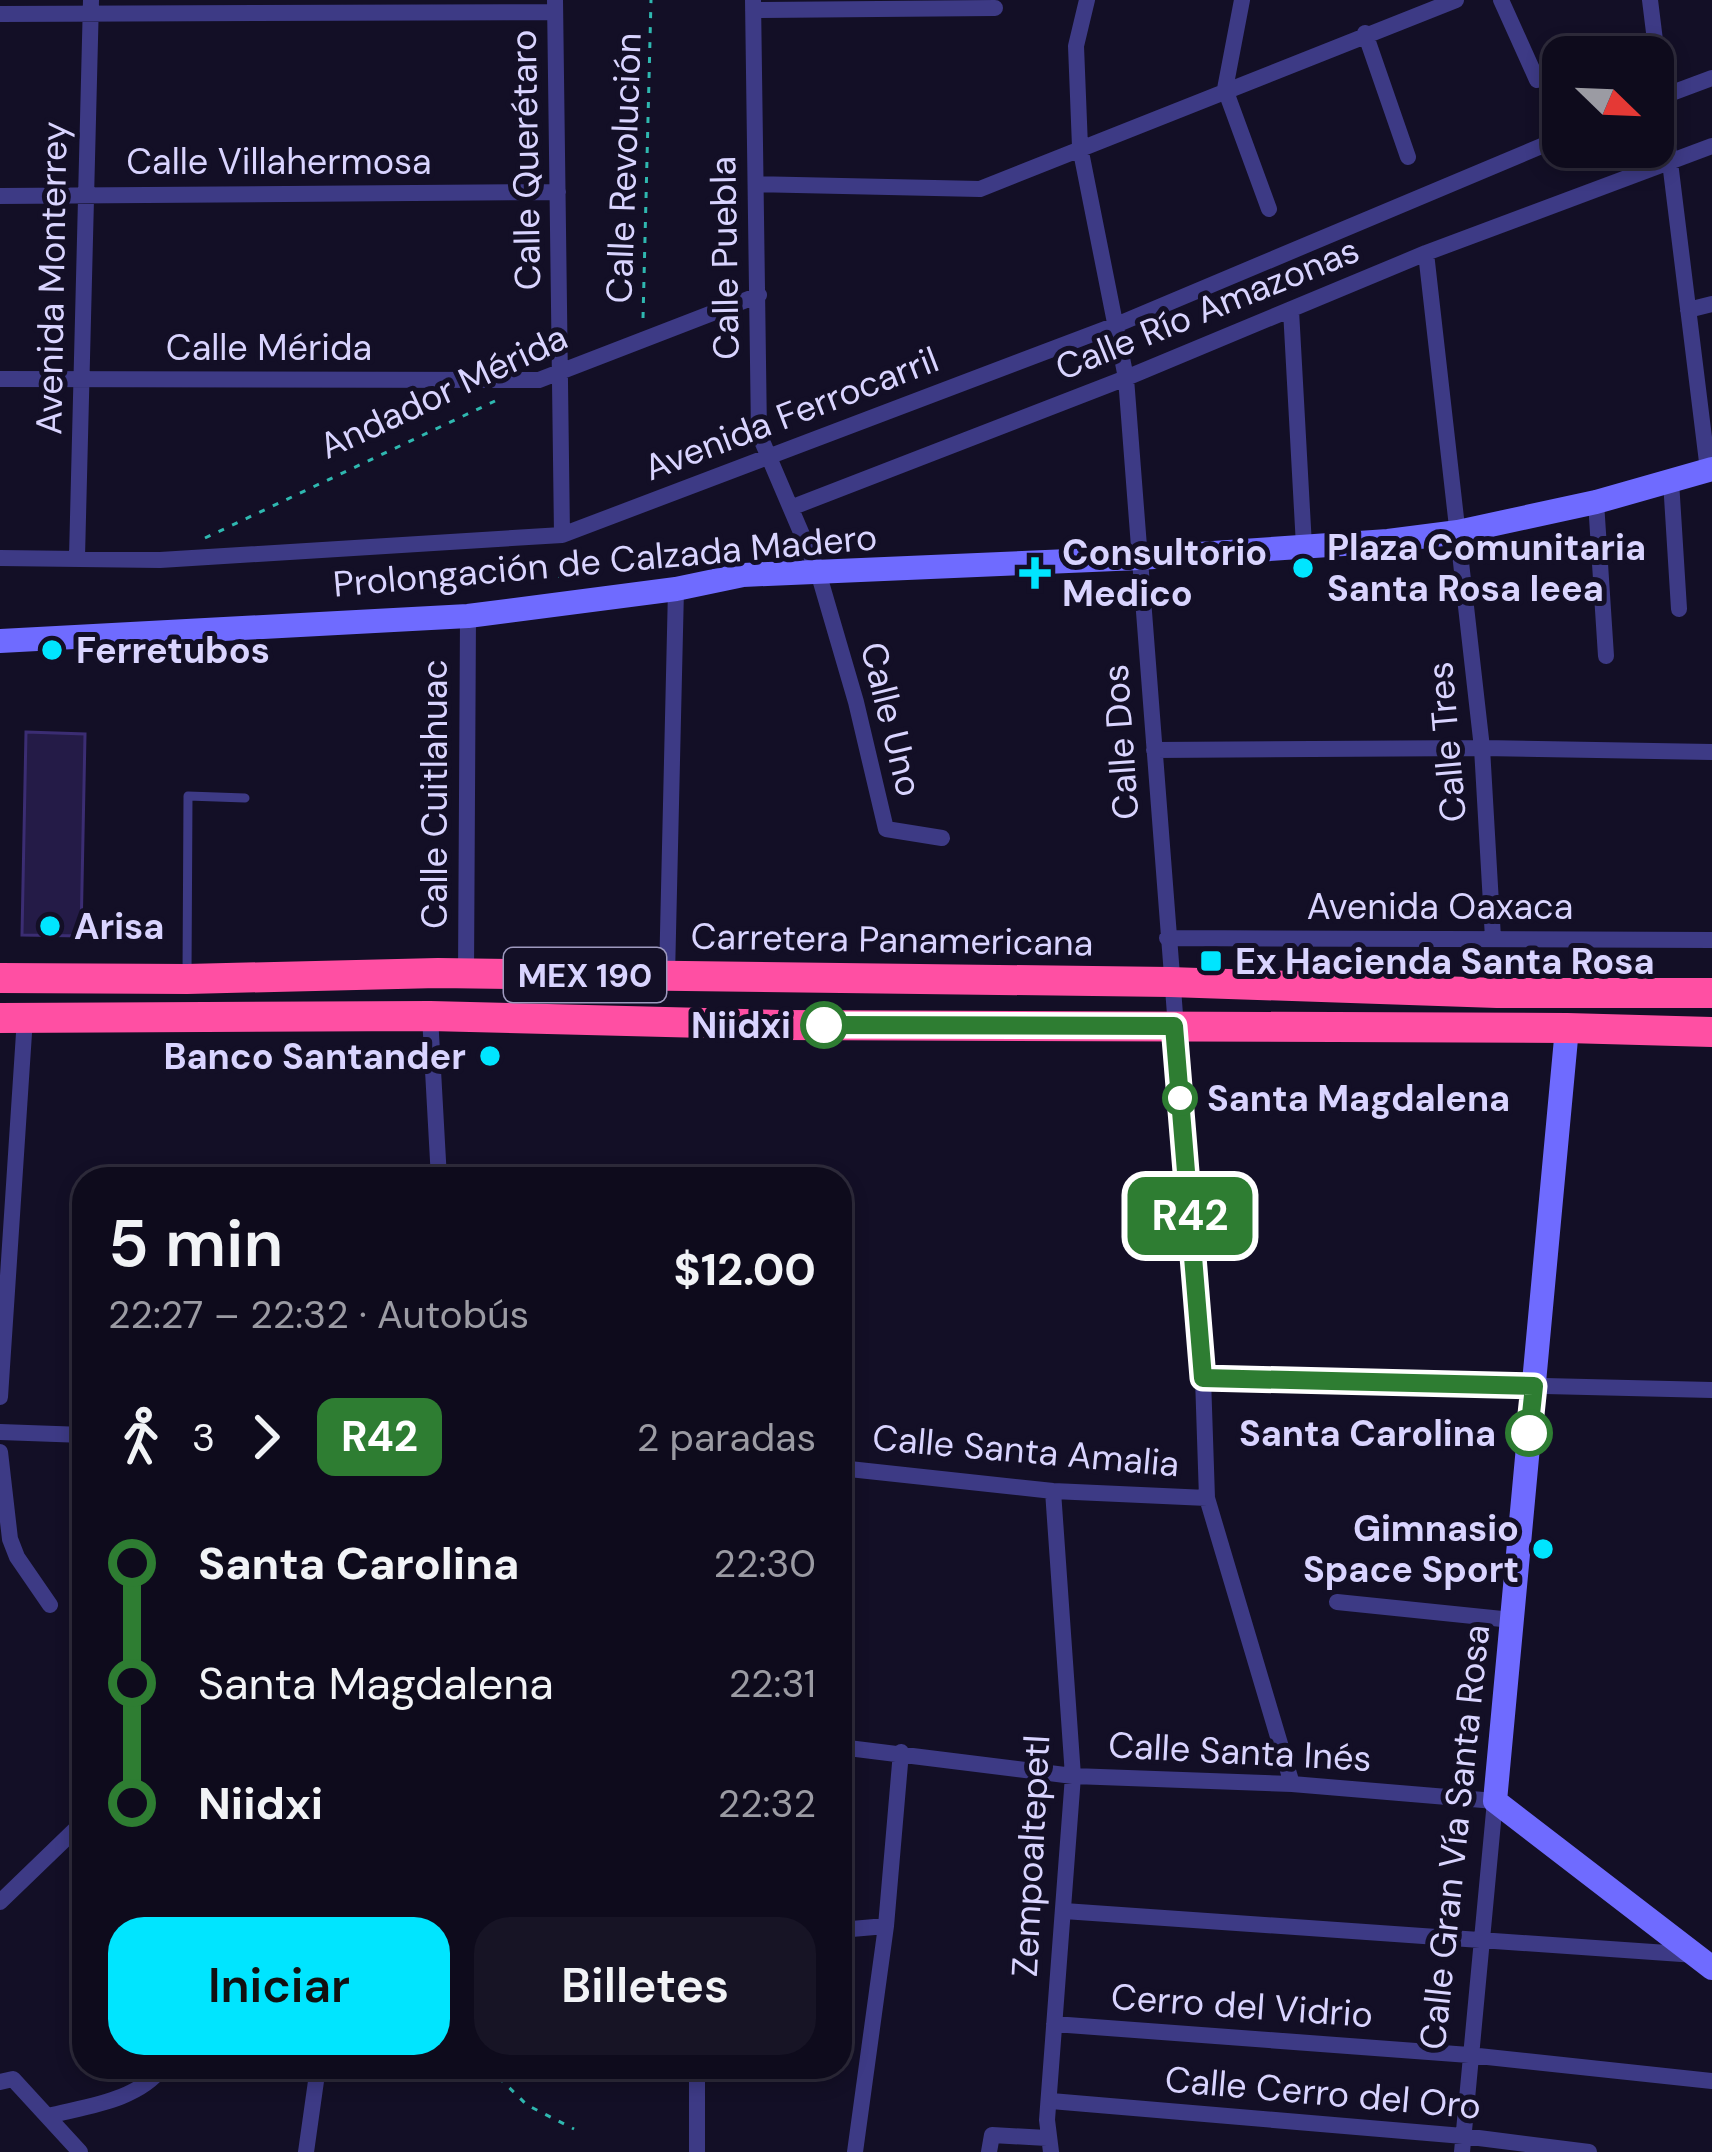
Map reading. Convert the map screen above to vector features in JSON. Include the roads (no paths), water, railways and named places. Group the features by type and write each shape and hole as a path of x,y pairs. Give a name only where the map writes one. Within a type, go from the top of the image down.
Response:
{"highway":[{"name":"Carretera Panamericana","path":"0,978 187,980 466,974 1712,993"},
{"name":"MEX 190","path":"12,1018 430,1016 780,1025 1712,1032"}],"street":[{"name":"Calle Dos","path":"1087,0 1076,46 1080,147 1126,378 1203,1378 1207,1498 1292,1784"},
{"path":"1242,0 1225,89 1269,208"},
{"path":"756,184 980,189 1456,0"},
{"path":"1501,0 1537,80"},
{"path":"1650,0 1653,36"},
{"path":"753,5 995,8"},
{"name":"Calle Puebla","path":"753,5 759,434 793,508"},
{"path":"0,14 91,7 555,6"},
{"name":"Calle Querétaro","path":"555,6 562,535"},
{"name":"Avenida Monterrey","path":"77,557 91,7"},
{"path":"1365,33 1408,158"},
{"path":"1674,92 1712,78"},
{"name":"Avenida Ferrocarril","path":"0,559 160,560 562,535 1116,325 1542,146"},
{"name":"Calle Río Amazonas","path":"1674,159 1712,146"},
{"name":"Calle Río Amazonas","path":"793,508 1650,168"},
{"path":"1669,168 1710,470"},
{"name":"Calle Villahermosa","path":"0,196 558,192"},
{"name":"Calle Tres","path":"1426,253 1482,748 1493,938"},
{"name":"Andador Mérida","path":"539,380 759,295"},
{"path":"1688,310 1712,304"},
{"path":"1291,310 1304,547"},
{"name":"Calle Mérida","path":"0,379 539,380"},
{"name":"Prolongación de Calzada Madero","path":"0,641 468,616 676,589 743,575 1139,558 1458,532 1596,502 1710,470"},
{"path":"1671,481 1678,609"},
{"path":"1596,502 1606,656"},
{"path":"793,508 818,572"},
{"name":"Calle Uno","path":"818,572 886,829 942,838"},
{"path":"668,976 676,589"},
{"name":"Calle Cuitlahuac","path":"466,974 468,616"},
{"path":"1154,750 1712,752"},
{"name":"Avenida Oaxaca","path":"1167,938 1712,940"},
{"path":"430,1016 438,1167"},
{"path":"0,1397 12,1018"},
{"name":"Calle Gran Vía Santa Rosa","path":"1462,2144 1567,1028"},
{"path":"1203,1378 1712,1390"},
{"path":"0,1432 72,1435"},
{"path":"0,1452 10,1539 50,1605"},
{"name":"Calle Santa Amalia","path":"852,1469 1053,1491 1207,1498"},
{"name":"Zempoaltepetl","path":"1049,2145 1073,1776 1053,1491"},
{"path":"1337,1602 1512,1620"},
{"name":"Calle Santa Inés","path":"852,1748 1073,1776 1292,1784 1495,1801"},
{"path":"855,2152 886,1926 901,1752"},
{"path":"1495,1801 1704,1962"},
{"path":"0,1902 72,1832"},
{"path":"1064,1911 1704,1962"},
{"path":"852,1929 886,1926"},
{"name":"Cerro del Vidrio","path":"1054,2024 1468,2055 1712,2081"},
{"path":"48,2116 117,2100 153,2079"},
{"path":"306,2152 316,2079"},
{"path":"697,2079 697,2152"},
{"path":"6,2080 80,2152"},
{"name":"Calle Cerro del Oro","path":"1051,2101 1462,2144 1589,2152"},
{"path":"989,2152 992,2134 1049,2145"}],"lane":[{"path":"187,980 188,796 245,798"}],"place":[{"name":"Plaza Comunitaria Santa Rosa Ieea","path":"1303,568"},
{"name":"Consultorio Medico","path":"1035,573"},
{"name":"Ferretubos","path":"52,650"},
{"name":"Arisa","path":"50,926"},
{"name":"Ex Hacienda Santa Rosa","path":"1211,961"},
{"name":"Niidxi","path":"824,1025"},
{"name":"Banco Santander","path":"490,1056"},
{"name":"Santa Magdalena","path":"1180,1098"},
{"name":"Santa Carolina","path":"1529,1433"},
{"name":"Gimnasio Space Sport","path":"1543,1549"}]}
